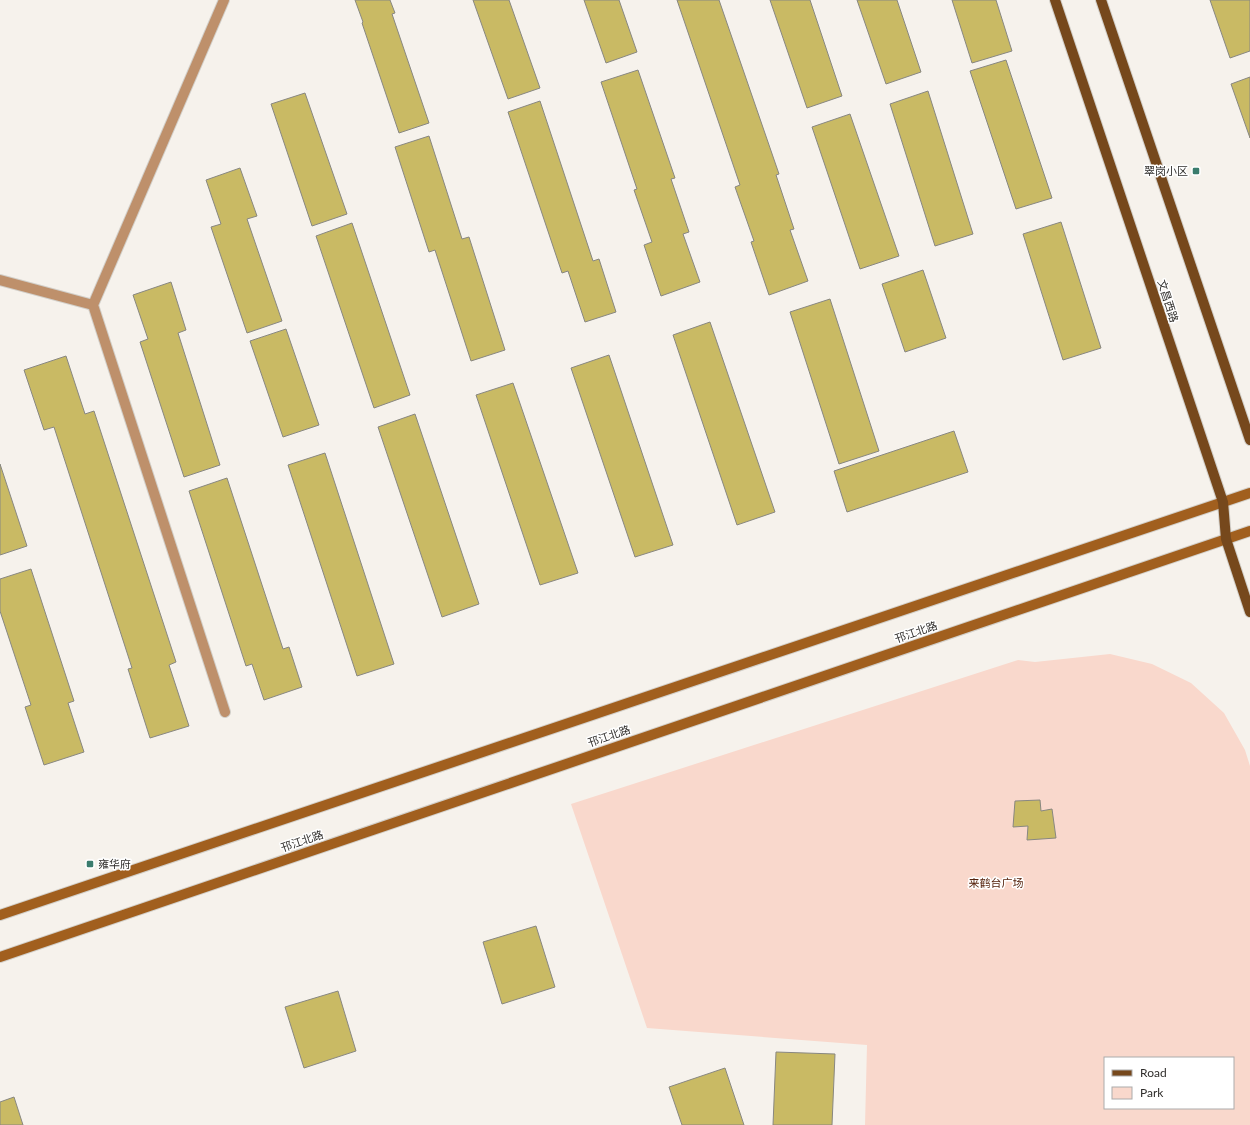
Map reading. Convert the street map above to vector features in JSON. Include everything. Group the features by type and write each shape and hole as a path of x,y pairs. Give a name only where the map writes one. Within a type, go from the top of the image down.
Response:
{"main road":[{"name":"文昌西路","path":"1055,0 1223,502 1226,539 1250,612"},
{"path":"1101,0 1250,440"},
{"path":"0,915 1250,493"},
{"name":"邗江北路","path":"0,957 1250,531"}],"lane":[{"path":"224,0 93,305 225,712"},
{"path":"0,280 93,305"}],"green space":[{"name":"来鹤台广场","path":"1110,654 1152,664 1191,683 1224,713 1245,750 1250,766 1250,1125 865,1125 867,1045 647,1028 571,804 1018,660 1035,662"}],"building":[{"path":"355,0 390,0 395,13 392,14 429,123 399,133"},
{"path":"473,0 509,0 540,88 508,99"},
{"path":"584,0 619,0 637,52 606,63"},
{"path":"677,0 719,0 779,174 776,175 794,229 790,230 808,281 769,295 751,242 754,241 735,187 740,185"},
{"path":"770,0 810,0 842,96 807,108"},
{"path":"857,0 897,0 921,72 886,84"},
{"path":"952,0 996,0 1012,51 972,63"},
{"path":"1210,0 1250,0 1250,51 1230,58"},
{"path":"1006,60 1052,198 1016,209 970,71"},
{"path":"638,70 675,178 671,179 689,232 683,234 700,282 661,296 644,245 652,242 634,190 637,189 601,82"},
{"path":"1250,77 1250,138 1231,84"},
{"path":"928,91 973,234 935,246 890,104"},
{"path":"305,93 347,214 312,226 271,104"},
{"path":"540,101 593,261 599,259 616,312 585,322 568,271 562,273 508,112"},
{"path":"850,114 899,256 860,269 812,127"},
{"path":"429,136 462,239 469,237 505,350 471,361 435,250 429,252 395,147"},
{"path":"240,168 257,216 247,219 282,321 247,333 211,227 221,224 206,180"},
{"path":"1061,222 1101,348 1063,360 1023,234"},
{"path":"352,223 410,395 374,408 316,236"},
{"path":"923,270 946,338 905,352 882,284"},
{"path":"171,282 186,330 178,333 220,465 184,477 140,342 148,339 133,295"},
{"path":"830,299 879,451 839,464 790,312"},
{"path":"710,322 775,512 737,525 673,335"},
{"path":"286,329 319,425 283,437 250,341"},
{"path":"609,355 673,545 635,557 571,368"},
{"path":"66,356 85,414 94,411 176,662 169,665 189,726 150,738 128,669 132,668 54,427 44,430 24,370"},
{"path":"513,383 578,573 540,585 476,395"},
{"path":"415,414 479,604 442,617 378,427"},
{"path":"954,431 968,472 847,512 834,471"},
{"path":"325,453 394,664 357,676 288,465"},
{"path":"0,464 27,546 0,555"},
{"path":"227,478 283,649 289,647 302,687 264,700 252,664 246,666 189,491"},
{"path":"31,569 74,701 68,703 84,752 44,765 25,707 31,705 0,611 0,579"},
{"path":"1040,800 1041,811 1052,809 1056,838 1027,840 1028,826 1013,827 1015,801"},
{"path":"536,926 555,987 502,1004 483,942"},
{"path":"338,991 356,1051 304,1068 285,1007"},
{"path":"776,1052 835,1054 832,1125 773,1125"},
{"path":"725,1068 744,1125 682,1125 669,1087"},
{"path":"14,1097 23,1125 0,1125 0,1102"}],"place":[{"name":"翠岗小区","path":"1196,171"},
{"name":"雍华府","path":"90,864"}]}
